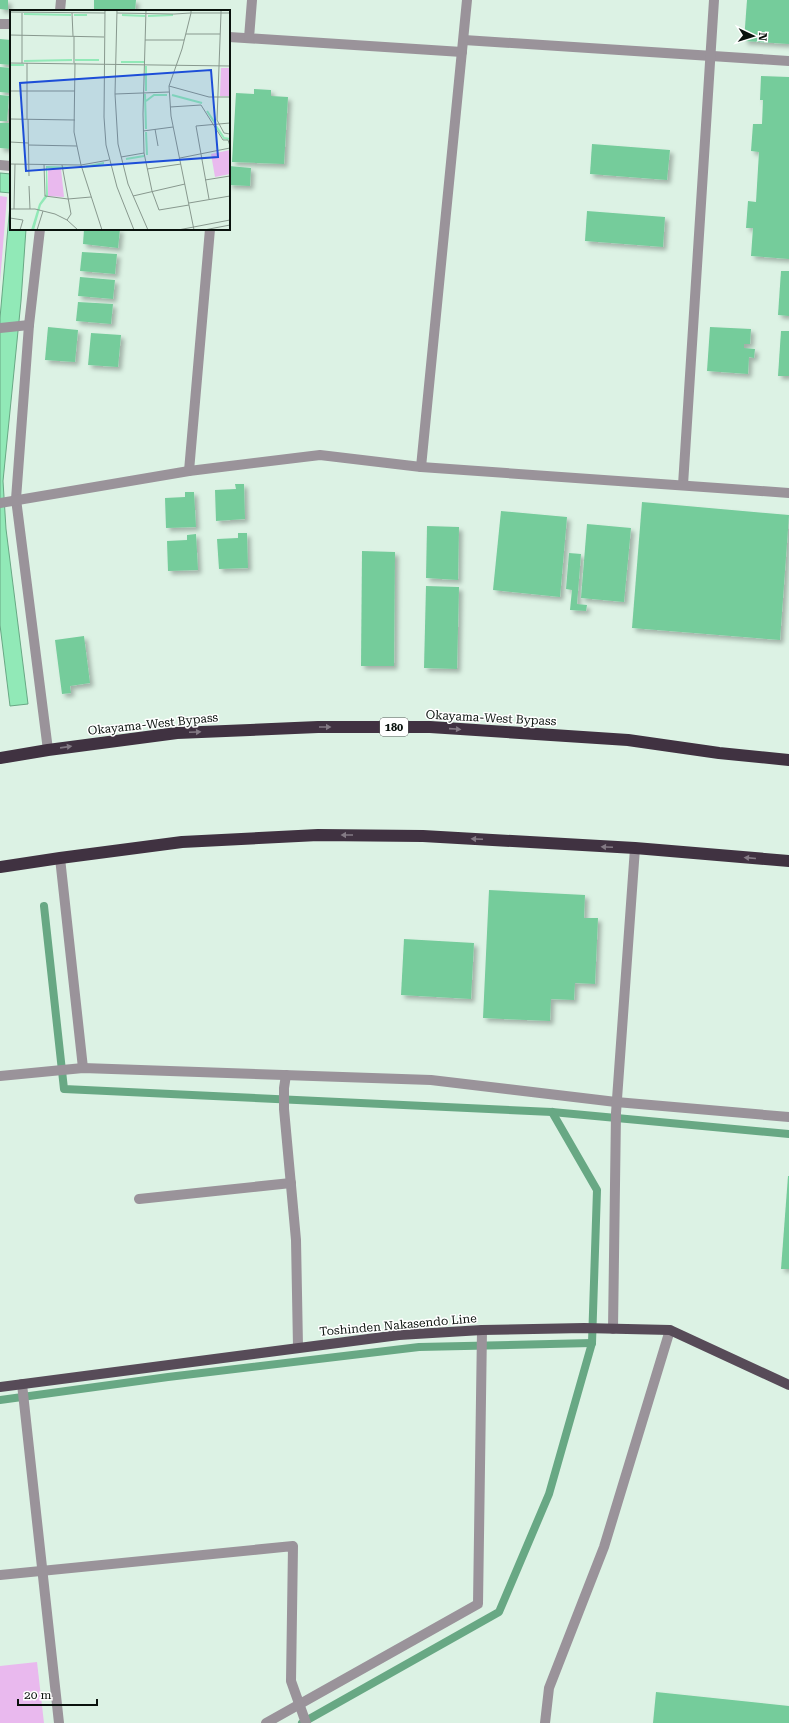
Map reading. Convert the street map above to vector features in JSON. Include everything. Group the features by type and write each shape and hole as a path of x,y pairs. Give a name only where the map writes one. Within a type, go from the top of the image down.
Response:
{"highway":[{"name":"Okayama-West Bypass","path":"0,758 48,750 177,733 318,726 430,728 628,740 719,754 789,760"},
{"path":"0,867 182,842 318,835 422,836 634,848 789,861"}],"main road":[{"name":"Toshinden Nakasendo Line","path":"0,1387 23,1393 298,1347 399,1335 482,1330 584,1328 670,1330 789,1385"}],"street":[{"path":"60,10 61,0"},
{"path":"249,38 252,0"},
{"path":"421,467 467,0"},
{"path":"683,485 714,0"},
{"path":"230,37 462,52"},
{"path":"464,40 789,61"},
{"path":"0,165 10,166"},
{"path":"40,230 7,501 48,750"},
{"path":"189,471 210,230"},
{"path":"0,328 29,325"},
{"path":"7,501 189,471 320,455 421,467 789,493"},
{"path":"609,1329 616,1102 634,848"},
{"path":"60,858 78,1068"},
{"path":"0,1076 78,1068 431,1080 616,1102 789,1117"},
{"path":"286,1075 284,1088 284,1109 296,1240 298,1347"},
{"path":"139,1199 291,1183"},
{"path":"266,1723 303,1714 478,1604 482,1330"},
{"path":"545,1723 549,1688 604,1547 670,1330"},
{"path":"23,1393 59,1723"},
{"path":"0,1576 42,1570 293,1546 291,1681 303,1714"}],"shaded area":[{"path":"0,173 10,174 10,193 0,192"},
{"path":"0,196 7,197 0,282"},
{"path":"10,204 10,230 26,230 21,301 3,481 6,529 28,704 10,706 0,625 0,318"},
{"path":"37,1662 44,1723 0,1723 0,1666"}],"building":[{"path":"0,0 8,0 8,10 0,9"},
{"path":"94,0 136,0 135,10 94,10"},
{"path":"747,0 789,0 789,44 744,41"},
{"path":"0,39 10,40 10,65 0,64"},
{"path":"0,67 10,68 10,93 0,92"},
{"path":"761,76 789,77 789,259 751,256 753,228 746,228 748,201 756,202 759,152 751,151 753,124 762,124 763,100 760,100"},
{"path":"254,89 271,90 271,96 288,97 284,164 232,162 236,93 254,94"},
{"path":"0,95 9,96 7,121 0,121"},
{"path":"0,123 10,123 10,149 0,148"},
{"path":"592,144 670,150 667,180 590,174"},
{"path":"230,166 251,168 250,186 230,185"},
{"path":"587,211 665,217 663,247 585,241"},
{"path":"84,230 120,230 118,248 83,244"},
{"path":"82,252 117,254 115,274 80,271"},
{"path":"781,271 789,271 789,316 778,315"},
{"path":"80,277 115,280 113,299 78,296"},
{"path":"78,302 113,304 111,324 76,321"},
{"path":"48,327 78,330 75,362 45,360"},
{"path":"710,327 751,329 750,344 744,344 744,348 755,349 754,358 749,357 748,374 707,371"},
{"path":"781,331 789,331 789,376 778,376"},
{"path":"91,333 121,335 118,367 88,365"},
{"path":"235,484 244,484 245,519 216,521 215,490 236,489"},
{"path":"185,492 194,492 196,527 166,528 165,498 185,497"},
{"path":"642,502 789,515 780,640 632,628"},
{"path":"501,511 567,517 560,597 493,590"},
{"path":"587,524 631,528 624,602 581,598"},
{"path":"427,526 459,527 458,580 426,578"},
{"path":"238,533 247,533 248,568 219,569 217,539 238,538"},
{"path":"196,534 198,570 168,571 167,541 187,540 187,535"},
{"path":"362,551 395,552 394,666 361,666"},
{"path":"569,553 581,554 577,604 587,605 586,611 570,610 572,590 566,589"},
{"path":"426,586 459,587 457,669 424,668"},
{"path":"84,636 90,683 70,686 71,693 62,694 55,640"},
{"path":"489,890 585,895 584,918 598,918 595,984 575,983 574,1000 551,999 550,1021 483,1018"},
{"path":"404,939 474,943 471,999 401,995"},
{"path":"788,1176 789,1269 781,1269"},
{"path":"656,1692 789,1706 789,1723 653,1723"}],"waterway":[{"path":"44,906 64,1089 552,1112 789,1134"},
{"path":"302,1723 499,1612 549,1494 592,1343 597,1190 552,1112"},
{"path":"0,1400 168,1377 419,1347 592,1343"}]}
